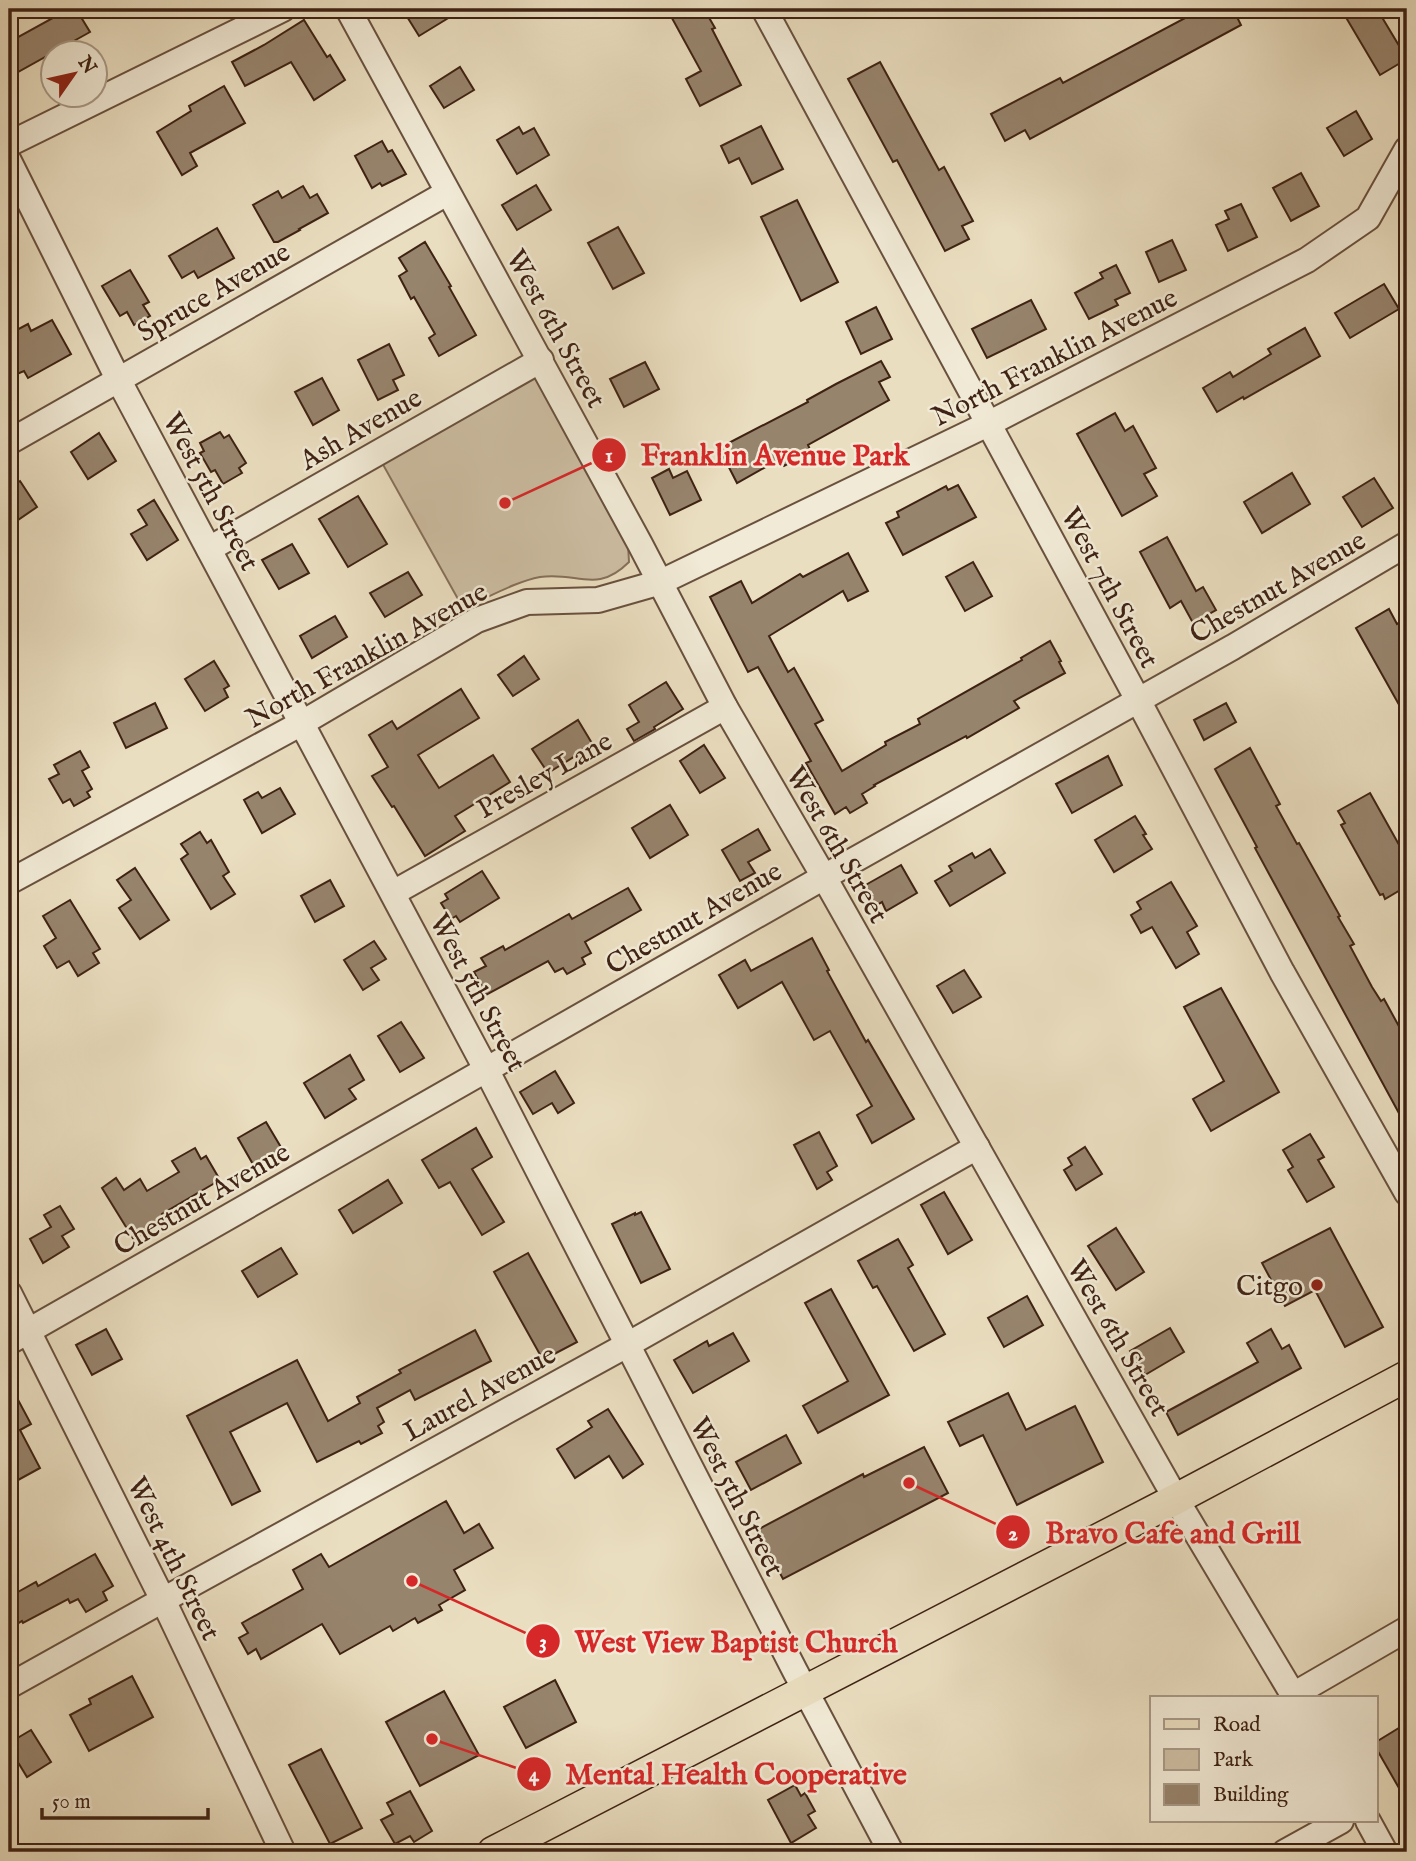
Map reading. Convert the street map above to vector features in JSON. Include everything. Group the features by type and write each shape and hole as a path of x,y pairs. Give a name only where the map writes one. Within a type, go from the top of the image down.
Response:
{"main road":[{"path":"493,1852 1177,1499 1407,1376"}],"street":[{"path":"9,144 283,9"},
{"name":"West 6th Street","path":"348,9 661,582 724,707 824,877 1177,1499 1294,1696"},
{"name":"West 7th Street","path":"764,9 1282,972 1407,1193"},
{"name":"North Franklin Avenue","path":"9,882 302,723 477,620 527,602 598,600 661,582 988,424 1307,260 1368,218 1407,149"},
{"name":"West 5th Street","path":"9,161 118,379 486,1069 891,1852"},
{"name":"Spruce Avenue","path":"9,442 447,193"},
{"name":"Ash Avenue","path":"209,549 541,360"},
{"name":"Chestnut Avenue","path":"19,1337 824,877 1306,605 1404,553"},
{"name":"Presley Lane","path":"393,893 724,707"},
{"name":"Laurel Avenue","path":"9,1686 627,1345 976,1147"},
{"name":"West 4th Street","path":"9,1293 19,1337 163,1600 283,1852"},
{"path":"1294,1696 1407,1629"},
{"path":"1284,1852 1338,1822"},
{"path":"1369,1822 1385,1852"}],"green space":[{"path":"526,379 535,379 543,385 628,544 629,562 617,572 596,580 553,576 530,579 463,608 381,461"}],"building":[{"path":"69,9 76,9 90,32 79,38 38,38 38,61 9,77 9,42"},
{"path":"416,9 463,9 419,36 406,15"},
{"path":"667,9 704,9 741,85 700,106 686,79 701,71"},
{"path":"1202,9 1233,9 1241,25 1030,139 1025,130 1005,141 991,114 1060,78 1063,83"},
{"path":"1341,9 1377,9 1407,59 1380,75"},
{"path":"304,20 345,80 314,100 291,62 245,86 232,62"},
{"path":"880,62 939,170 944,167 973,221 962,226 969,239 945,251 897,160 893,162 848,79"},
{"path":"460,67 474,90 444,108 430,86"},
{"path":"224,86 245,123 190,153 197,166 182,175 157,132 191,111 189,106"},
{"path":"1356,111 1372,139 1344,156 1327,128"},
{"path":"761,126 783,169 752,184 739,158 729,163 721,146"},
{"path":"519,127 523,134 534,128 549,155 517,174 497,140"},
{"path":"382,141 388,152 392,150 406,174 372,188 355,156"},
{"path":"1301,173 1319,206 1291,221 1273,188"},
{"path":"536,185 551,210 517,230 502,205"},
{"path":"303,186 310,198 317,194 328,213 274,242 253,205 278,191 282,198"},
{"path":"797,200 838,282 801,301 761,217"},
{"path":"1241,204 1257,237 1228,251 1216,225 1229,219 1225,211"},
{"path":"618,227 644,273 613,289 588,243"},
{"path":"217,228 234,258 198,278 194,271 182,278 169,256"},
{"path":"1172,240 1186,270 1159,282 1146,252"},
{"path":"425,242 476,335 439,356 429,338 435,334 399,276 407,271 399,258"},
{"path":"1116,265 1130,293 1115,300 1118,305 1089,319 1075,293 1103,278 1100,273"},
{"path":"130,270 149,302 143,305 150,316 134,325 127,312 120,316 102,286"},
{"path":"1384,284 1399,309 1350,338 1335,313"},
{"path":"1031,300 1046,329 987,358 972,329"},
{"path":"876,307 892,339 861,354 846,322"},
{"path":"52,320 71,354 28,378 24,371 17,374 9,360 9,334 28,324 31,331"},
{"path":"1305,328 1320,356 1217,412 1203,388 1230,372 1233,377 1271,354 1268,349"},
{"path":"389,344 404,375 393,380 398,390 378,400 358,360"},
{"path":"881,361 890,377 879,382 889,400 808,445 811,452 784,466 780,459 737,483 719,448"},
{"path":"645,362 659,389 624,407 610,379"},
{"path":"322,378 339,410 313,425 295,392"},
{"path":"1115,413 1125,431 1133,426 1156,468 1144,474 1157,496 1122,516 1077,434"},
{"path":"220,432 224,438 229,435 246,463 239,468 242,473 223,484 215,470 211,472 200,453 204,451 200,443"},
{"path":"99,433 116,461 88,479 71,452"},
{"path":"669,469 673,478 687,471 701,500 670,515 652,478"},
{"path":"1292,473 1310,504 1262,533 1244,502"},
{"path":"1374,478 1393,508 1362,527 1343,497"},
{"path":"20,481 37,507 15,522 9,513 9,488"},
{"path":"958,485 976,517 903,555 886,523 899,517 897,512 946,486 948,490"},
{"path":"358,496 387,544 348,567 319,519"},
{"path":"154,500 178,540 147,560 131,534 147,525 138,510"},
{"path":"1167,537 1196,591 1203,587 1216,610 1193,623 1181,601 1170,608 1140,552"},
{"path":"292,544 309,573 279,589 262,560"},
{"path":"848,553 868,591 848,601 843,591 769,636 788,672 794,668 823,720 815,724 842,771 886,745 885,742 920,724 918,719 1022,660 1021,658 1050,641 1065,673 1014,701 1019,708 967,738 966,736 874,785 862,794 867,803 850,813 846,807 835,814 806,763 811,761 758,667 748,672 710,597 741,581 752,603 800,574 803,577"},
{"path":"973,562 992,596 965,611 946,577"},
{"path":"408,572 422,595 385,617 370,593"},
{"path":"1389,609 1407,635 1407,719 1356,628"},
{"path":"335,616 347,637 312,658 300,636"},
{"path":"524,656 539,679 513,696 498,675"},
{"path":"214,661 229,686 224,689 228,697 205,711 185,679"},
{"path":"666,682 683,709 634,741 627,729 639,722 629,705"},
{"path":"461,689 479,718 418,755 439,788 493,755 510,782 455,816 465,831 425,856 372,776 388,767 369,735 392,721 397,729"},
{"path":"155,703 167,728 126,748 114,723"},
{"path":"1226,703 1236,722 1204,740 1194,720"},
{"path":"578,720 593,745 548,773 532,749"},
{"path":"704,745 725,778 700,793 680,761"},
{"path":"1250,748 1280,804 1276,806 1340,916 1338,917 1354,944 1350,946 1372,987 1381,1001 1384,999 1407,1041 1407,1128 1215,769"},
{"path":"80,751 89,767 82,771 92,789 87,792 90,797 74,806 70,799 63,803 49,779 59,774 54,765"},
{"path":"1108,756 1122,785 1072,813 1056,784"},
{"path":"280,788 295,814 262,833 244,800 258,792 262,798"},
{"path":"1370,793 1407,859 1407,886 1385,899 1383,894 1380,895 1341,825 1345,823 1338,811"},
{"path":"670,805 688,835 650,858 632,828"},
{"path":"1135,816 1152,849 1114,872 1095,840"},
{"path":"758,829 770,850 748,862 755,873 740,881 722,850"},
{"path":"200,832 207,843 211,840 229,872 223,876 235,894 211,909 181,859 188,854 181,844"},
{"path":"990,849 1005,873 950,906 935,881 952,871 949,866 972,853 975,858"},
{"path":"901,865 917,893 886,911 882,902 874,907 862,887"},
{"path":"135,868 169,920 140,939 119,908 131,900 117,880"},
{"path":"482,871 499,898 460,922 456,916 451,919 441,903 448,899 445,894"},
{"path":"330,880 344,906 315,922 301,896"},
{"path":"1171,882 1197,926 1187,932 1199,954 1176,968 1152,927 1141,933 1131,915 1141,909 1137,902"},
{"path":"628,888 641,910 585,942 591,953 582,958 585,964 567,974 563,968 555,972 548,961 486,995 474,972 486,966 481,958 503,946 505,950 569,914 572,919"},
{"path":"70,900 100,949 93,953 99,963 78,976 69,961 57,968 44,946 56,938 43,916"},
{"path":"812,938 866,1042 868,1040 914,1119 872,1143 857,1115 872,1106 830,1031 814,1040 782,982 738,1008 719,975 745,960 751,971"},
{"path":"374,941 386,959 371,968 379,980 363,990 344,960"},
{"path":"964,970 981,997 953,1013 937,986"},
{"path":"1221,988 1279,1092 1211,1131 1193,1099 1224,1081 1184,1007"},
{"path":"401,1022 424,1058 400,1072 378,1036"},
{"path":"350,1055 364,1080 349,1089 356,1099 325,1118 304,1083"},
{"path":"555,1071 574,1103 558,1113 552,1103 533,1114 520,1092"},
{"path":"266,1122 282,1149 254,1166 238,1138"},
{"path":"476,1128 492,1157 472,1169 504,1222 482,1235 450,1182 439,1188 422,1160"},
{"path":"819,1132 837,1166 827,1172 832,1180 817,1189 794,1145"},
{"path":"1310,1134 1324,1157 1318,1160 1334,1187 1307,1202 1288,1170 1293,1167 1283,1150"},
{"path":"1085,1147 1102,1174 1076,1190 1064,1170 1072,1165 1068,1158"},
{"path":"195,1148 201,1159 206,1156 220,1180 162,1214 163,1217 148,1226 151,1230 134,1240 102,1188 116,1178 124,1190 140,1179 147,1191 179,1172 172,1161"},
{"path":"388,1180 402,1203 353,1233 339,1210"},
{"path":"944,1192 972,1240 948,1254 921,1205"},
{"path":"60,1206 74,1229 62,1236 69,1247 43,1263 30,1239 51,1227 44,1215"},
{"path":"641,1212 670,1269 641,1283 612,1224"},
{"path":"1116,1228 1144,1272 1116,1290 1088,1246"},
{"name":"Citgo","path":"1330,1228 1383,1327 1345,1347 1315,1290 1285,1306 1262,1263"},
{"path":"898,1239 913,1265 908,1268 945,1334 914,1351 877,1286 873,1288 858,1261"},
{"path":"281,1248 297,1274 258,1297 242,1271"},
{"path":"528,1253 577,1342 543,1360 494,1272"},
{"path":"831,1289 889,1395 818,1433 803,1406 848,1381 805,1303"},
{"path":"1027,1296 1043,1325 1004,1347 988,1318"},
{"path":"1170,1328 1184,1352 1145,1375 1130,1351"},
{"path":"106,1329 122,1359 92,1375 76,1345"},
{"path":"1271,1329 1282,1349 1289,1345 1301,1368 1178,1435 1166,1412 1258,1362 1247,1343"},
{"path":"475,1330 491,1361 415,1400 410,1390 377,1408 384,1422 378,1426 382,1433 361,1444 359,1441 317,1462 287,1403 230,1432 260,1491 232,1505 187,1416 297,1360 328,1421 360,1403 357,1397 401,1373 399,1370"},
{"path":"733,1333 749,1361 693,1393 674,1360 707,1341 709,1346"},
{"path":"9,1383 31,1424 20,1430 40,1468 9,1485"},
{"path":"1008,1393 1026,1430 1075,1406 1103,1462 1017,1505 983,1435 960,1446 948,1422"},
{"path":"608,1409 643,1464 623,1478 609,1456 575,1478 557,1449 592,1427 588,1421"},
{"path":"786,1435 801,1463 751,1490 736,1462"},
{"path":"924,1447 948,1493 783,1579 757,1530 863,1474 864,1477"},
{"path":"446,1501 464,1533 479,1524 493,1548 454,1570 465,1590 439,1605 442,1610 418,1623 415,1618 393,1631 390,1626 340,1654 322,1624 261,1659 256,1649 248,1654 239,1638 248,1633 242,1623 303,1589 293,1570 321,1554 329,1567"},
{"path":"95,1554 113,1586 103,1592 107,1600 86,1612 78,1599 70,1603 68,1599 9,1629 9,1597 36,1582 38,1586"},
{"path":"132,1676 153,1717 89,1751 70,1715 91,1704 89,1699"},
{"path":"555,1680 576,1722 526,1748 504,1707"},
{"path":"444,1691 479,1755 420,1786 386,1722"},
{"path":"1407,1723 1407,1802 1378,1751 1378,1741"},
{"path":"31,1730 51,1762 27,1777 19,1764 9,1771 9,1743"},
{"path":"321,1749 362,1828 330,1844 289,1765"},
{"path":"795,1785 801,1796 805,1793 815,1811 808,1815 816,1828 791,1843 768,1800"},
{"path":"410,1791 432,1831 414,1842 410,1836 395,1844 381,1820 393,1814 387,1803"}],"place":[{"name":"Franklin Avenue Park","path":"505,503"},
{"name":"Citgo","path":"1317,1285"},
{"name":"Bravo Cafe and Grill","path":"909,1483"},
{"name":"West View Baptist Church","path":"412,1581"},
{"name":"Mental Health Cooperative","path":"432,1739"}]}
